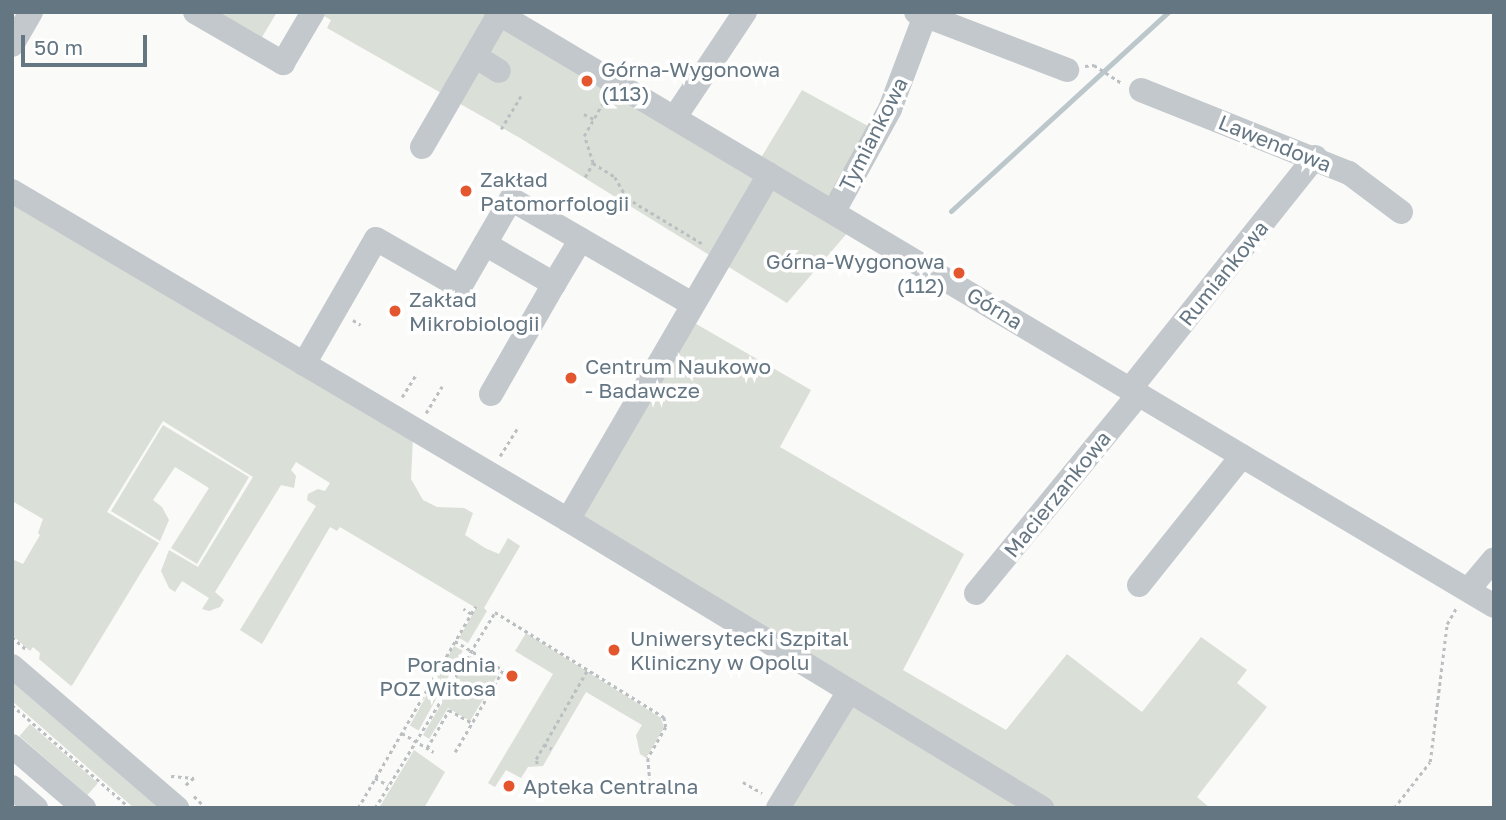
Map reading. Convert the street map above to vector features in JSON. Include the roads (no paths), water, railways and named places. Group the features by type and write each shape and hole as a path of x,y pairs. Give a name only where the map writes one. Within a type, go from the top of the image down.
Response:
{"street":[{"path":"12,45 31,12"},
{"path":"195,12 283,63 313,12"},
{"path":"675,117 745,12"},
{"path":"422,147 498,13"},
{"name":"Górna","path":"498,13 1494,606"},
{"path":"921,14 1067,70"},
{"name":"Tymiankowa","path":"834,211 890,108 921,14"},
{"path":"475,57 499,71"},
{"name":"Lawendowa","path":"1141,90 1315,157 1349,173 1401,212"},
{"name":"Rumiankowa","path":"1135,392 1315,157"},
{"path":"568,520 720,254 769,174"},
{"path":"12,191 568,520 1042,808"},
{"path":"304,364 376,239 460,287 511,199 692,303"},
{"path":"491,394 581,239"},
{"path":"485,244 554,284"},
{"name":"Macierzankowa","path":"976,593 1135,392"},
{"path":"1139,585 1242,456"},
{"path":"1468,590 1494,559"},
{"path":"12,666 177,808"},
{"path":"778,808 849,691"},
{"path":"12,746 84,808"},
{"path":"12,787 36,808"}],"waterway":[{"path":"951,211 1168,12"}],"place":[{"name":"Górna-Wygonowa (113)","path":"587,81"},
{"name":"Zakład Patomorfologii","path":"466,191"},
{"name":"Górna-Wygonowa (112)","path":"959,273"},
{"name":"Zakład Mikrobiologii","path":"395,311"},
{"name":"Centrum Naukowo - Badawcze","path":"571,378"},
{"name":"Uniwersytecki Szpital Kliniczny w Opolu","path":"614,650"},
{"name":"Poradnia POZ Witosa","path":"512,676"},
{"name":"Apteka Centralna","path":"509,786"}]}
